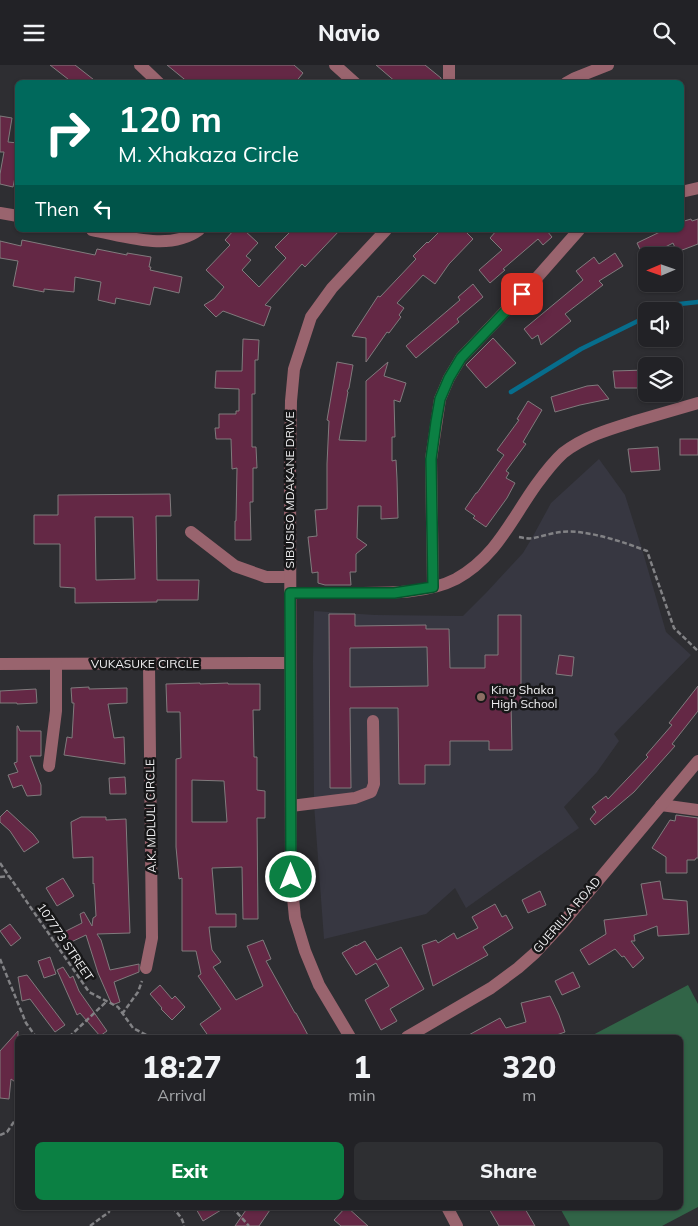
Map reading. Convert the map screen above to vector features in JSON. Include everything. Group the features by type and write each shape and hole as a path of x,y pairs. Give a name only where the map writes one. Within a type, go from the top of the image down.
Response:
{"street":[{"path":"140,65 155,80"},
{"path":"335,65 350,80"},
{"path":"448,80 449,65"},
{"path":"571,80 608,65"},
{"path":"684,191 698,188"},
{"path":"0,213 15,216"},
{"path":"102,232 154,242 183,239 195,232"},
{"name":"SIBUSISO MDAKANE DRIVE","path":"349,1035 319,985 305,951 295,918 291,877 291,401 294,369 311,317 332,288 384,232"},
{"path":"433,587 431,459 440,399 449,378 461,358 577,232"},
{"path":"290,593 394,593 433,587 455,579 487,556 506,533 547,470 562,454 581,441 601,432 698,403"},
{"path":"191,532 235,566 266,577 290,577"},
{"name":"VUKASUKE CIRCLE","path":"0,663 290,663"},
{"path":"49,766 56,711 56,664"},
{"name":"A.K. MDLULI CIRCLE","path":"146,968 152,938 148,664"},
{"path":"291,806 355,798 371,792 374,784 373,721"},
{"name":"GUERILLA ROAD","path":"410,1035 491,988 535,953 561,925 698,761"},
{"path":"661,805 698,810"},
{"path":"448,1210 457,1226"}],"path":[{"path":"506,533 516,537 532,539 570,531 598,535 647,551 674,628 698,651"},
{"name":"107773 STREET","path":"0,863 89,992 118,1007 133,1028 146,1035"},
{"path":"0,877 9,876"},
{"path":"0,959 26,1023 35,1035"},
{"path":"122,1014 138,992 146,968"},
{"path":"71,1035 107,1001"},
{"path":"0,1135 7,1132 15,1120"},
{"path":"90,1226 109,1212 109,1210"},
{"path":"175,1210 184,1222 184,1226"},
{"path":"235,1210 248,1226"}],"shaded area":[{"name":"King Shaka High School","path":"599,459 625,495 666,632 691,655 614,734 619,741 597,772 564,807 579,828 466,908 455,888 426,914 324,939 314,804 314,611 375,615 463,616 523,553 551,503"}],"green space":[{"path":"688,985 698,1004 698,1207 662,1226 570,1226 561,1210 683,1210 683,1035 593,1035"}],"building":[{"path":"50,65 75,65 94,80 69,80"},
{"path":"167,65 294,65 303,73 297,80 185,80"},
{"path":"376,65 425,65 441,78 441,80 394,80"},
{"path":"0,116 12,118 8,142 15,143 15,177 13,187 0,184 4,152 0,152"},
{"path":"698,219 698,244 683,250 683,247 675,247 673,243 665,247 639,247 637,243 660,232 684,232 684,221"},
{"path":"232,232 246,232 258,243 246,256 251,260 242,270 259,287 286,258 275,247 290,232 338,232 305,267 302,264 265,305 271,307 264,326 223,311 216,317 204,305 214,299 224,287 206,270 230,245 225,240"},
{"path":"439,232 466,232 473,239 449,264 435,284 423,275 397,303 404,308 399,315 401,317 389,333 387,332 366,362 366,338 352,336 378,296 380,297 416,259 413,256"},
{"path":"495,232 548,232 552,237 543,245 538,239 503,269 505,270 490,283 479,270 502,250 490,238"},
{"path":"22,240 95,255 97,249 127,255 127,253 151,257 150,270 182,277 179,293 154,287 150,305 116,298 115,304 98,300 101,282 75,277 74,292 44,289 44,292 13,286 18,261 0,258 0,241 21,246"},
{"path":"615,253 623,266 599,281 603,285 565,314 571,321 541,345 538,335 532,339 524,329 583,280 576,271 594,257 599,264"},
{"path":"473,284 483,297 457,319 459,322 416,358 406,346 460,300 458,297"},
{"path":"493,338 516,363 486,388 466,365"},
{"path":"243,339 259,340 258,360 255,360 255,394 252,394 252,447 256,447 257,468 253,468 253,502 250,502 251,540 235,540 237,468 232,469 231,439 216,439 215,428 219,428 219,414 236,414 236,411 239,411 239,389 215,388 216,371 242,371"},
{"path":"337,362 353,365 339,440 366,441 366,381 388,362 384,376 406,383 400,402 394,400 395,437 392,437 392,461 396,460 398,518 381,519 381,506 358,506 357,538 367,545 356,554 356,572 350,572 351,585 325,585 318,583 318,572 312,573 308,537 317,536 315,510 327,509 329,421 327,420"},
{"path":"638,370 638,388 615,388 613,371"},
{"path":"598,385 609,399 555,412 551,397 587,386"},
{"path":"528,401 542,410 523,442 526,444 506,471 509,473 506,478 515,483 507,498 486,527 473,518 475,516 465,509 504,455 497,450 519,420 517,419"},
{"path":"680,439 698,439 698,455 680,455"},
{"path":"658,447 660,470 631,472 628,449"},
{"path":"170,494 171,516 156,516 157,580 199,580 198,600 75,603 75,588 60,587 60,544 34,544 34,515 58,515 58,495","holes":["95,517 133,517 135,579 96,580"]},
{"path":"329,614 355,614 355,626 426,625 426,629 449,629 450,668 485,668 485,655 498,655 498,615 521,615 521,703 511,703 512,750 489,750 489,741 450,741 450,765 425,765 425,784 399,784 398,708 350,708 351,788 330,788","holes":["427,647 428,686 350,687 350,648"]},
{"path":"559,655 574,657 572,676 556,674"},
{"path":"166,684 260,684 260,710 253,710 254,757 257,757 257,790 265,791 265,818 257,818 258,919 243,919 242,867 212,868 216,914 236,914 236,927 209,927 212,950 221,962 213,967 236,1000 263,986 247,946 263,940 271,959 266,961 308,1035 208,1035 200,1024 221,1009 198,976 201,974 196,951 182,951 182,878 179,879 176,847 176,759 181,758 180,712 167,712","holes":["192,780 224,781 227,822 192,822"]},
{"path":"698,686 698,711 672,744 675,746 634,792 595,825 590,819 596,812 592,807 606,796 608,799 648,757 646,755 672,725 669,723"},
{"path":"89,687 89,689 127,688 127,703 108,704 114,738 124,737 125,764 64,755 67,737 72,738 74,703 72,703 71,688"},
{"path":"36,689 37,703 0,703 0,691"},
{"path":"17,726 20,731 41,731 41,756 30,756 41,785 41,795 27,796 22,785 13,788 8,775 18,772 14,763 17,762"},
{"path":"125,777 126,794 110,794 109,778"},
{"path":"7,810 39,842 24,852 10,831 0,822 0,817"},
{"path":"676,815 698,818 698,858 687,860 687,873 666,873 666,857 652,848 670,820 675,821"},
{"path":"81,817 106,817 106,820 126,819 130,933 97,934 101,940 110,970 139,964 139,972 114,982 120,1002 112,1005 98,973 86,935 69,943 64,932 82,923 80,914 84,912 92,926 93,918 96,916 93,857 73,858 71,822"},
{"path":"63,878 74,896 57,906 46,888"},
{"path":"660,881 663,899 687,901 689,934 658,936 657,926 634,935 635,941 631,941 644,958 633,968 624,956 622,957 615,949 589,965 580,950 606,934 604,920 647,915 641,884"},
{"path":"540,891 546,905 528,913 522,900"},
{"path":"495,904 502,917 506,915 513,928 483,947 488,955 433,986 422,945 436,940 438,943 454,933 457,939 478,928 472,917"},
{"path":"10,924 21,938 11,946 0,931"},
{"path":"365,941 377,960 401,947 424,989 390,1009 397,1021 381,1030 365,1000 389,986 376,963 356,975 342,953"},
{"path":"50,957 56,974 44,978 38,961"},
{"path":"63,967 70,978 73,976 79,991 107,1031 99,1035 80,1013 77,1015 57,970"},
{"path":"573,972 580,987 562,995 555,981"},
{"path":"27,975 65,1025 55,1032 30,999 22,1001 18,977"},
{"path":"160,985 172,999 175,996 185,1007 172,1020 150,994"},
{"path":"550,996 565,1032 557,1035 469,1035 500,1018 506,1028 526,1022 521,1003"},
{"path":"18,1031 18,1035 15,1035 15,1082 11,1079 9,1099 0,1098 0,1051"},
{"path":"197,1210 221,1210 203,1221"},
{"path":"246,1210 270,1210 259,1226 235,1226"},
{"path":"343,1210 350,1210 368,1226 341,1226 334,1220"},
{"path":"490,1210 526,1210 535,1226 499,1226"}],"waterway":[{"path":"683,304 698,302"},
{"path":"511,392 581,349 638,321"}],"place":[{"name":"King Shaka High School","path":"481,697"}],"route":[{"path":"291,877 290,593 394,593 433,587 431,459 440,399 449,378 461,358 522,294"}]}
